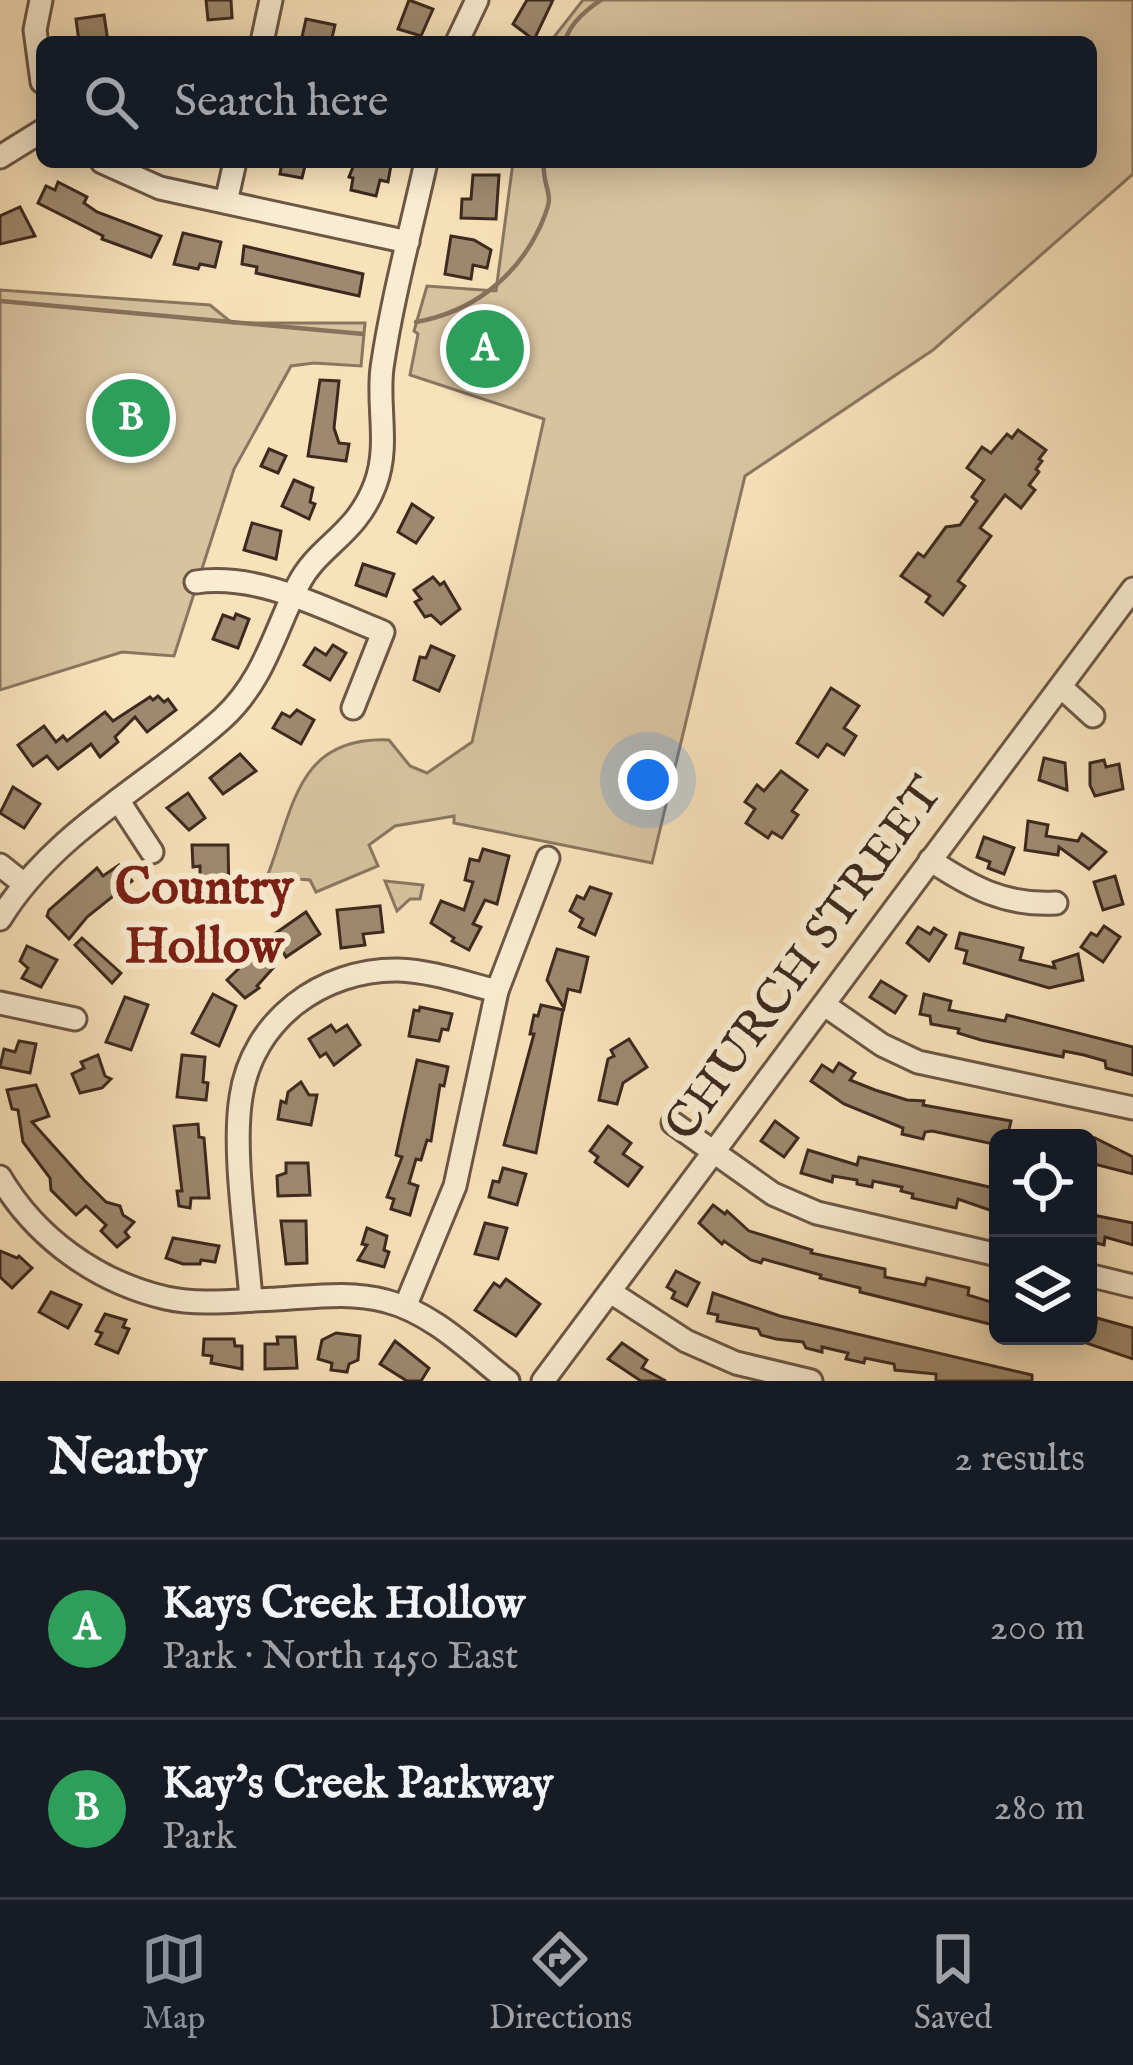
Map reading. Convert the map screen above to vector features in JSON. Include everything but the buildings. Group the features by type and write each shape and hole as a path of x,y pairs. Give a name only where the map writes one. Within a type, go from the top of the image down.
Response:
{"street":[{"path":"36,37 41,0"},
{"path":"263,36 272,0"},
{"path":"460,36 477,0"},
{"path":"0,158 36,135"},
{"path":"115,168 160,188 409,242"},
{"path":"226,202 234,168"},
{"path":"0,919 24,884 247,692 264,667 292,597 316,559 353,526 376,483 384,433 382,368 425,168"},
{"path":"196,582 236,580 382,632 352,708"},
{"name":"CHURCH STREET","path":"543,1381 1133,589"},
{"path":"1060,687 1094,716"},
{"path":"118,800 148,839 152,852"},
{"path":"405,1307 455,1186 497,991 548,858"},
{"path":"930,860 975,890 1024,904 1056,903"},
{"path":"0,866 24,884"},
{"path":"251,1300 240,1100 252,1061 286,1009 338,978 366,972 401,970 497,991"},
{"path":"0,1003 75,1019"},
{"path":"826,1006 882,1045 918,1062 1133,1108"},
{"path":"674,1123 772,1194 818,1213 989,1253"},
{"path":"0,1177 64,1250 127,1286 169,1299 215,1303 354,1296 405,1307 428,1319 508,1381"},
{"path":"1097,1277 1133,1286"},
{"path":"612,1293 686,1341 736,1363 811,1381"}],"shaded area":[{"path":"583,0 1133,0 1133,174 933,350 745,476 652,863 454,823 454,816 395,826 369,845 378,866 316,892 310,880 267,877 304,781 335,750 358,742 389,740 410,766 427,773 472,742 544,419 410,375 418,334 414,331 427,286 496,291 512,168 1097,168 1097,36 555,36"},
{"path":"0,290 210,305 232,323 365,323 361,366 291,366 234,469 174,656 122,652 0,690"},
{"path":"385,881 423,885 420,899 410,899 397,911"}],"waterway":[{"path":"567,36 574,23 601,0"},
{"path":"416,322 474,301 518,262 548,206 544,168"},
{"path":"0,301 363,334"}],"place":[{"name":"Kays Creek Hollow","path":"485,349"},
{"name":"Kay's Creek Parkway","path":"131,418"}],"district":[{"name":"Country Hollow","path":"204,918"}]}
